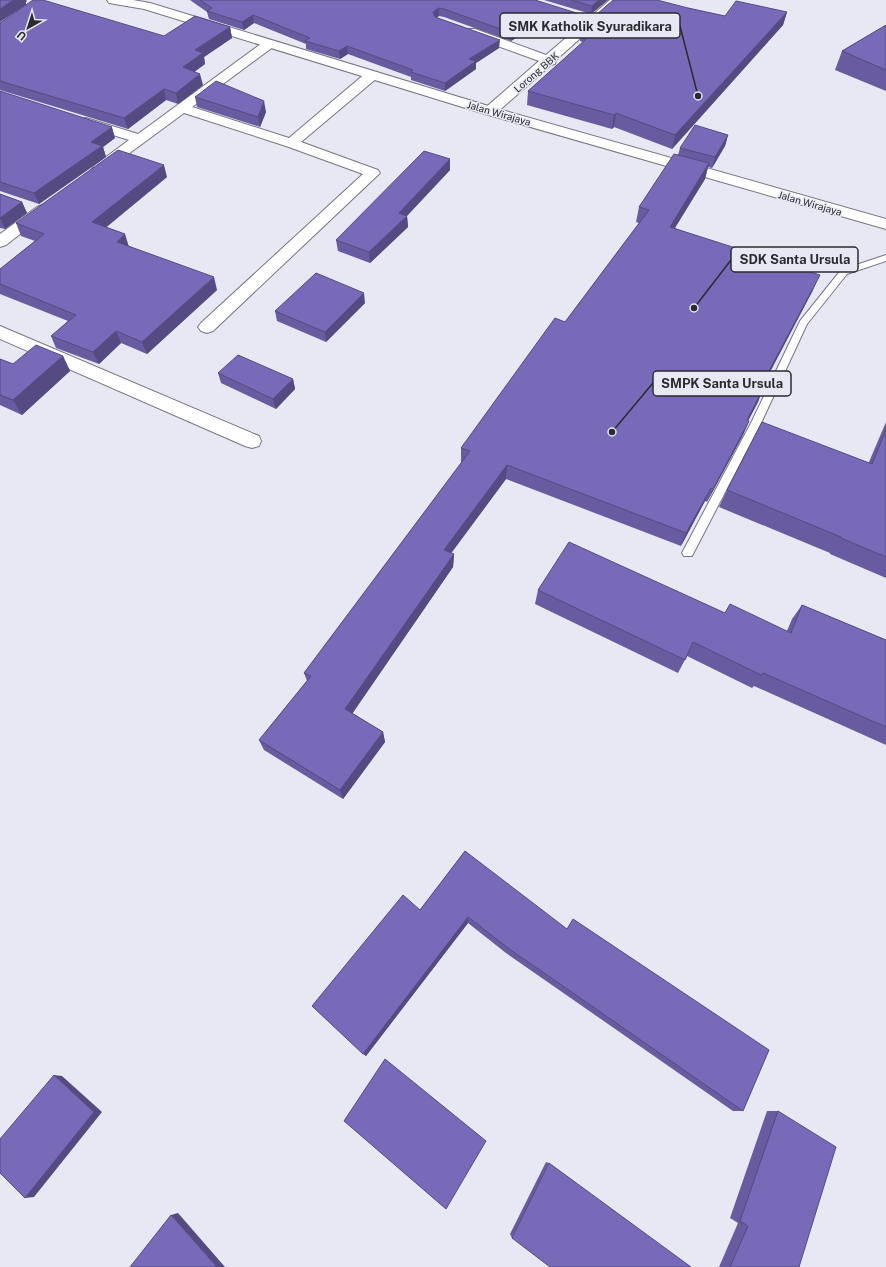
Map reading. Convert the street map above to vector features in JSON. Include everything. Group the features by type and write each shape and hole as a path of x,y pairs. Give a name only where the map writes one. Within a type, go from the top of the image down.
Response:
{"street":[{"name":"Jalan Wirajaya","path":"113,0 146,6 490,111 886,224"},
{"name":"Lorong BBK","path":"490,111 550,61 617,0"},
{"path":"579,16 594,21"},
{"path":"462,29 550,61"},
{"path":"90,176 184,109 269,44"},
{"path":"291,143 372,75"},
{"path":"184,109 291,143 373,173 207,327"},
{"path":"74,119 140,140"},
{"path":"0,242 40,207"},
{"path":"0,332 252,441"}],"lane":[{"path":"688,553 757,421 803,323 844,272 886,258"}],"building":[{"path":"0,0 13,0 0,9"},
{"path":"33,0 43,0 164,36 195,16 230,27 195,50 203,53 183,67 200,74 176,93 164,89 124,118 0,81 0,23"},
{"path":"200,0 535,0 583,15 567,28 538,17 512,33 439,8 433,12 435,17 500,40 469,59 476,61 445,83 411,72 413,70 347,46 339,51 305,41 310,38 253,15 242,22 207,11 212,8"},
{"path":"571,0 599,0 592,6"},
{"path":"613,0 657,0 725,16 736,1 787,12 675,135 616,113 614,115 528,91 594,32 581,28"},
{"path":"886,25 886,70 842,51"},
{"path":"216,81 264,101 258,117 195,97"},
{"path":"0,91 112,127 91,142 102,146 34,193 0,182"},
{"path":"695,125 728,135 715,157 680,148"},
{"path":"118,150 164,165 92,222 125,234 117,242 214,277 142,342 116,331 93,352 51,336 76,315 0,284 0,269 44,234 16,223"},
{"path":"424,151 450,159 399,213 407,216 369,252 336,240"},
{"path":"674,154 709,163 670,227 820,275 761,386 764,387 747,420 749,421 713,489 711,488 686,533 507,465 444,550 454,554 345,709 383,732 340,790 259,740 311,676 304,673 470,451 461,448 555,318 565,322 649,210 639,207"},
{"path":"0,194 22,202 0,218"},
{"path":"316,273 364,293 325,332 275,311"},
{"path":"36,345 63,356 13,400 0,395 0,359 13,364"},
{"path":"238,355 293,379 273,399 218,373"},
{"path":"762,422 872,464 886,430 886,557 727,490"},
{"path":"569,542 725,613 730,604 791,633 802,605 886,640 886,727 763,673 761,675 693,642 685,660 538,590"},
{"path":"465,851 567,929 573,919 769,1050 743,1111 508,948 468,917 363,1054 312,1006 403,895 420,910"},
{"path":"385,1059 486,1141 446,1209 344,1121"},
{"path":"54,1075 94,1112 25,1198 0,1173 0,1139"},
{"path":"778,1111 836,1147 799,1267 730,1267 748,1226 740,1221"},
{"path":"549,1163 691,1267 550,1267 512,1238"},
{"path":"171,1215 217,1267 130,1267"}],"place":[{"name":"SMK Katholik Syuradikara","path":"698,96"},
{"name":"SDK Santa Ursula","path":"694,308"},
{"name":"SMPK Santa Ursula","path":"612,432"}]}
